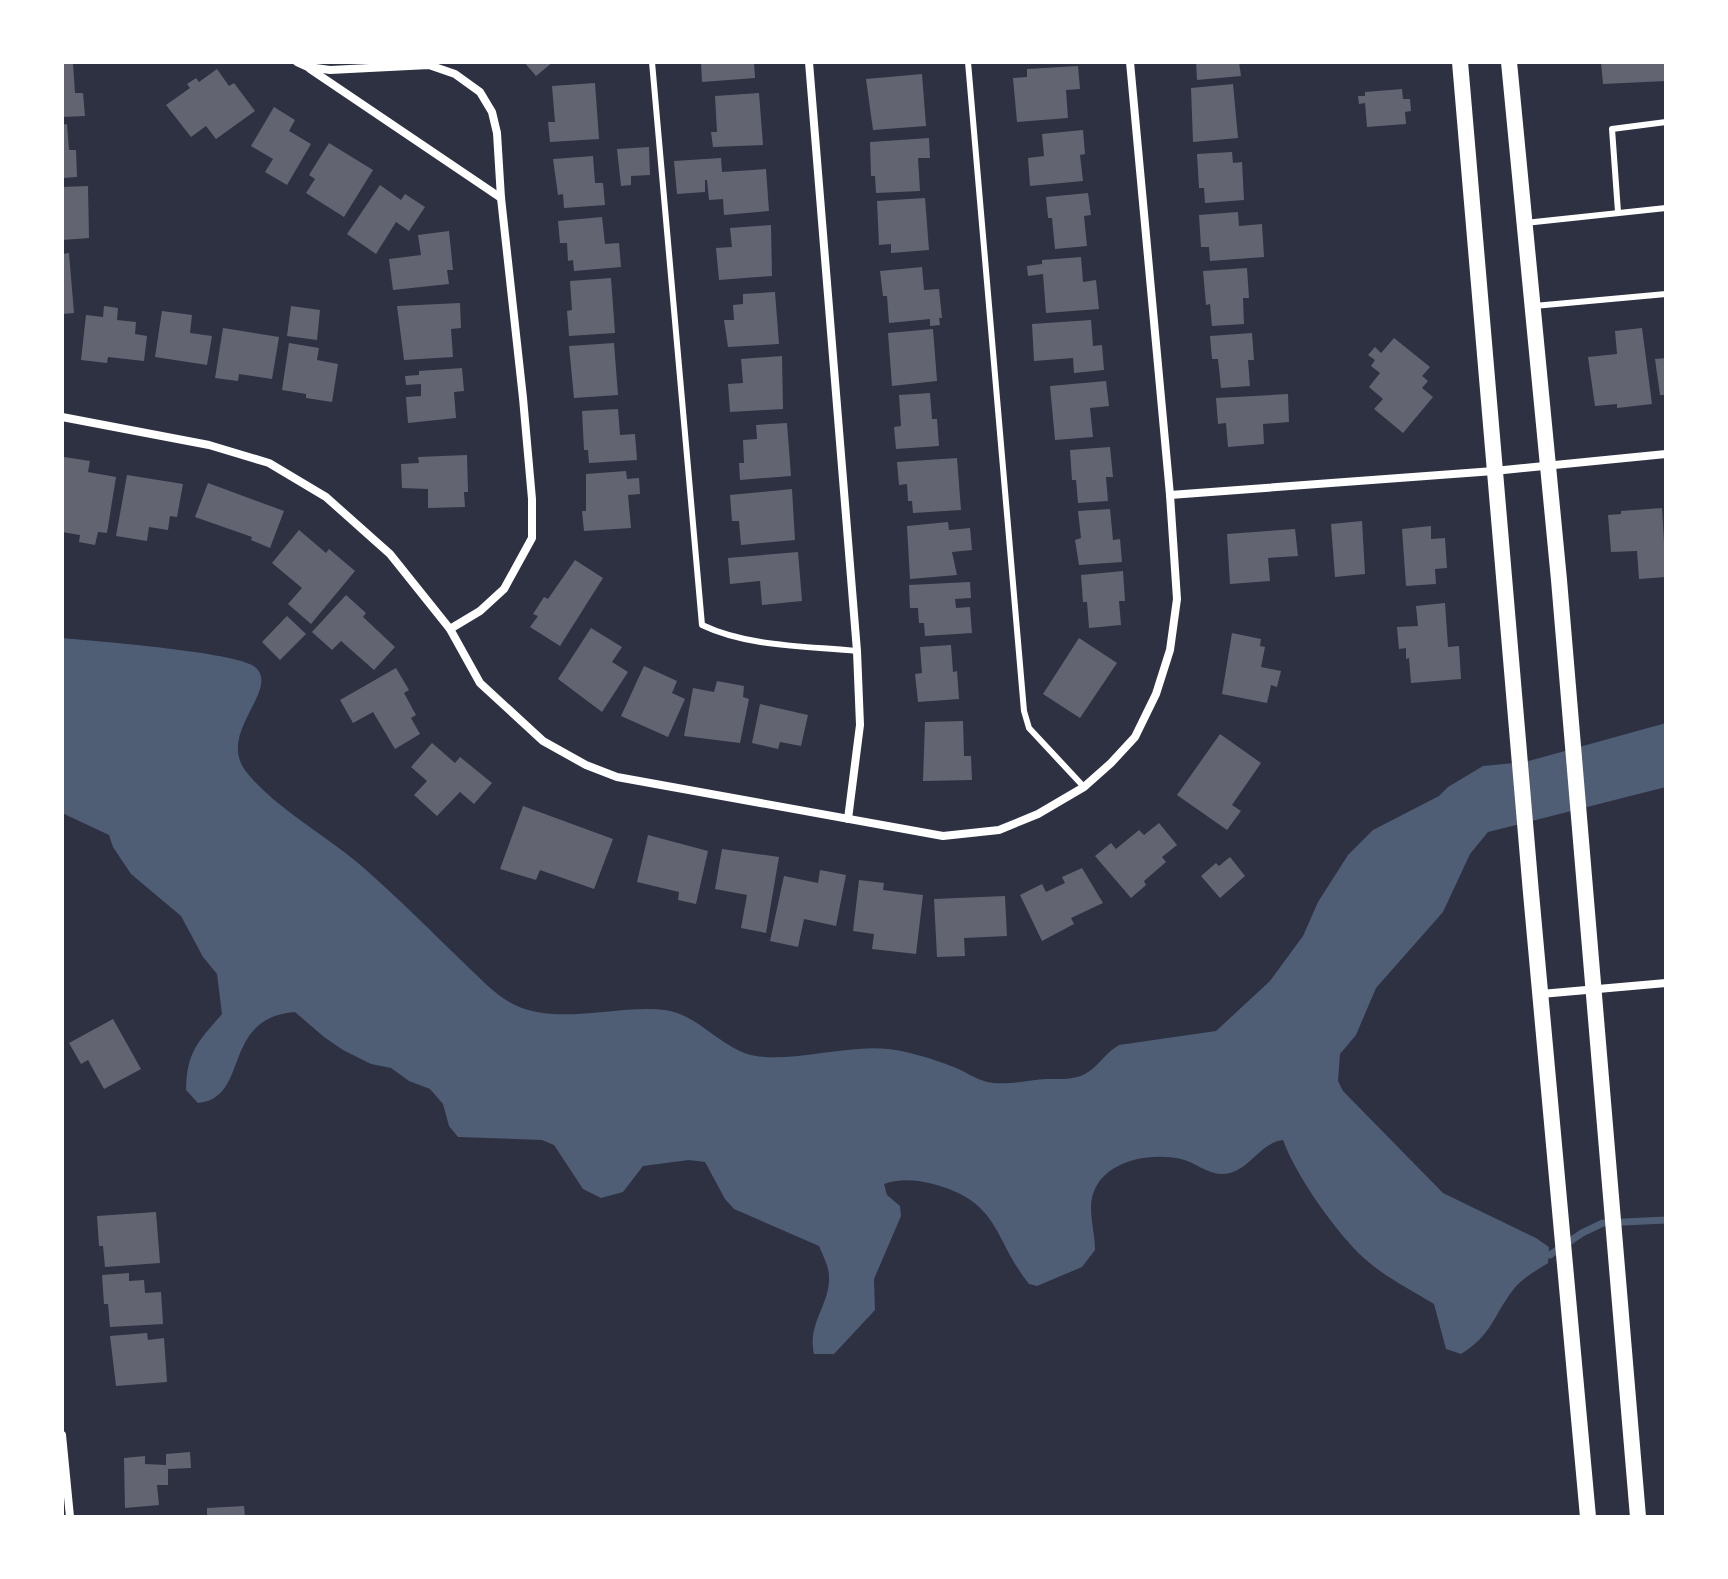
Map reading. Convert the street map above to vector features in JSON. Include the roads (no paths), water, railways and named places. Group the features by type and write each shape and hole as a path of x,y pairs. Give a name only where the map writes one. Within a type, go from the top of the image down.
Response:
{"main road":[{"path":"1460,62 1588,1517"},
{"path":"1509,62 1569,690 1638,1517"}],"street":[{"path":"297,62 501,198"},
{"path":"809,62 857,651 860,725 848,819"},
{"path":"62,417 209,445 269,463 326,497 390,554 450,629 480,683 543,741 586,765 617,777 943,836 999,830 1038,814 1084,787 1111,763 1135,737 1156,694 1170,650 1177,599 1170,495 1130,62"},
{"path":"308,67 330,70 429,65 455,74 480,92 492,112 497,133 523,398 532,499 532,538 504,589 480,611 450,629"},
{"path":"1170,495 1494,471 1666,454"},
{"path":"1541,994 1666,983"},
{"path":"62,1435 70,1517"}],"lane":[{"path":"652,62 702,625 769,642 857,651"},
{"path":"968,62 1024,711 1029,728 1084,787"},
{"path":"1618,212 1612,129 1666,122"},
{"path":"1525,223 1666,208"},
{"path":"1533,306 1666,294"}],"water":[{"path":"62,638 195,652 255,667 261,677 260,688 238,744 239,759 248,774 289,812 365,869 488,986 515,1005 550,1014 665,1010 688,1018 729,1045 751,1055 782,1057 854,1049 888,1049 928,1058 994,1083 1076,1077 1090,1071 1119,1045 1216,1031 1270,981 1303,936 1318,902 1348,855 1373,830 1439,796 1483,766 1525,762 1666,723 1666,787 1488,832 1470,854 1443,912 1376,988 1356,1035 1340,1054 1338,1081 1343,1091 1443,1193 1536,1238 1549,1247 1548,1263 1517,1286 1486,1332 1461,1354 1446,1349 1434,1304 1373,1266 1342,1235 1307,1187 1283,1140 1274,1142 1231,1173 1216,1173 1167,1157 1137,1159 1111,1170 1094,1192 1091,1207 1095,1250 1082,1267 1037,1286 1029,1284 993,1224 972,1201 933,1184 896,1181 884,1184 887,1195 900,1206 901,1216 874,1279 875,1310 834,1354 814,1354 814,1333 829,1277 819,1246 734,1209 725,1199 705,1162 689,1160 643,1166 623,1192 601,1198 583,1189 554,1145 542,1140 458,1137 449,1126 443,1104 430,1089 409,1081 391,1068 371,1064 343,1050 295,1012 271,1017 256,1028 245,1042 225,1088 214,1098 198,1103 186,1090 187,1077 195,1048 222,1014 217,974 203,957 181,916 131,874 113,847 109,835 62,813"}],"waterway":[{"path":"1541,1254 1550,1255 1603,1223 1666,1220"}]}
